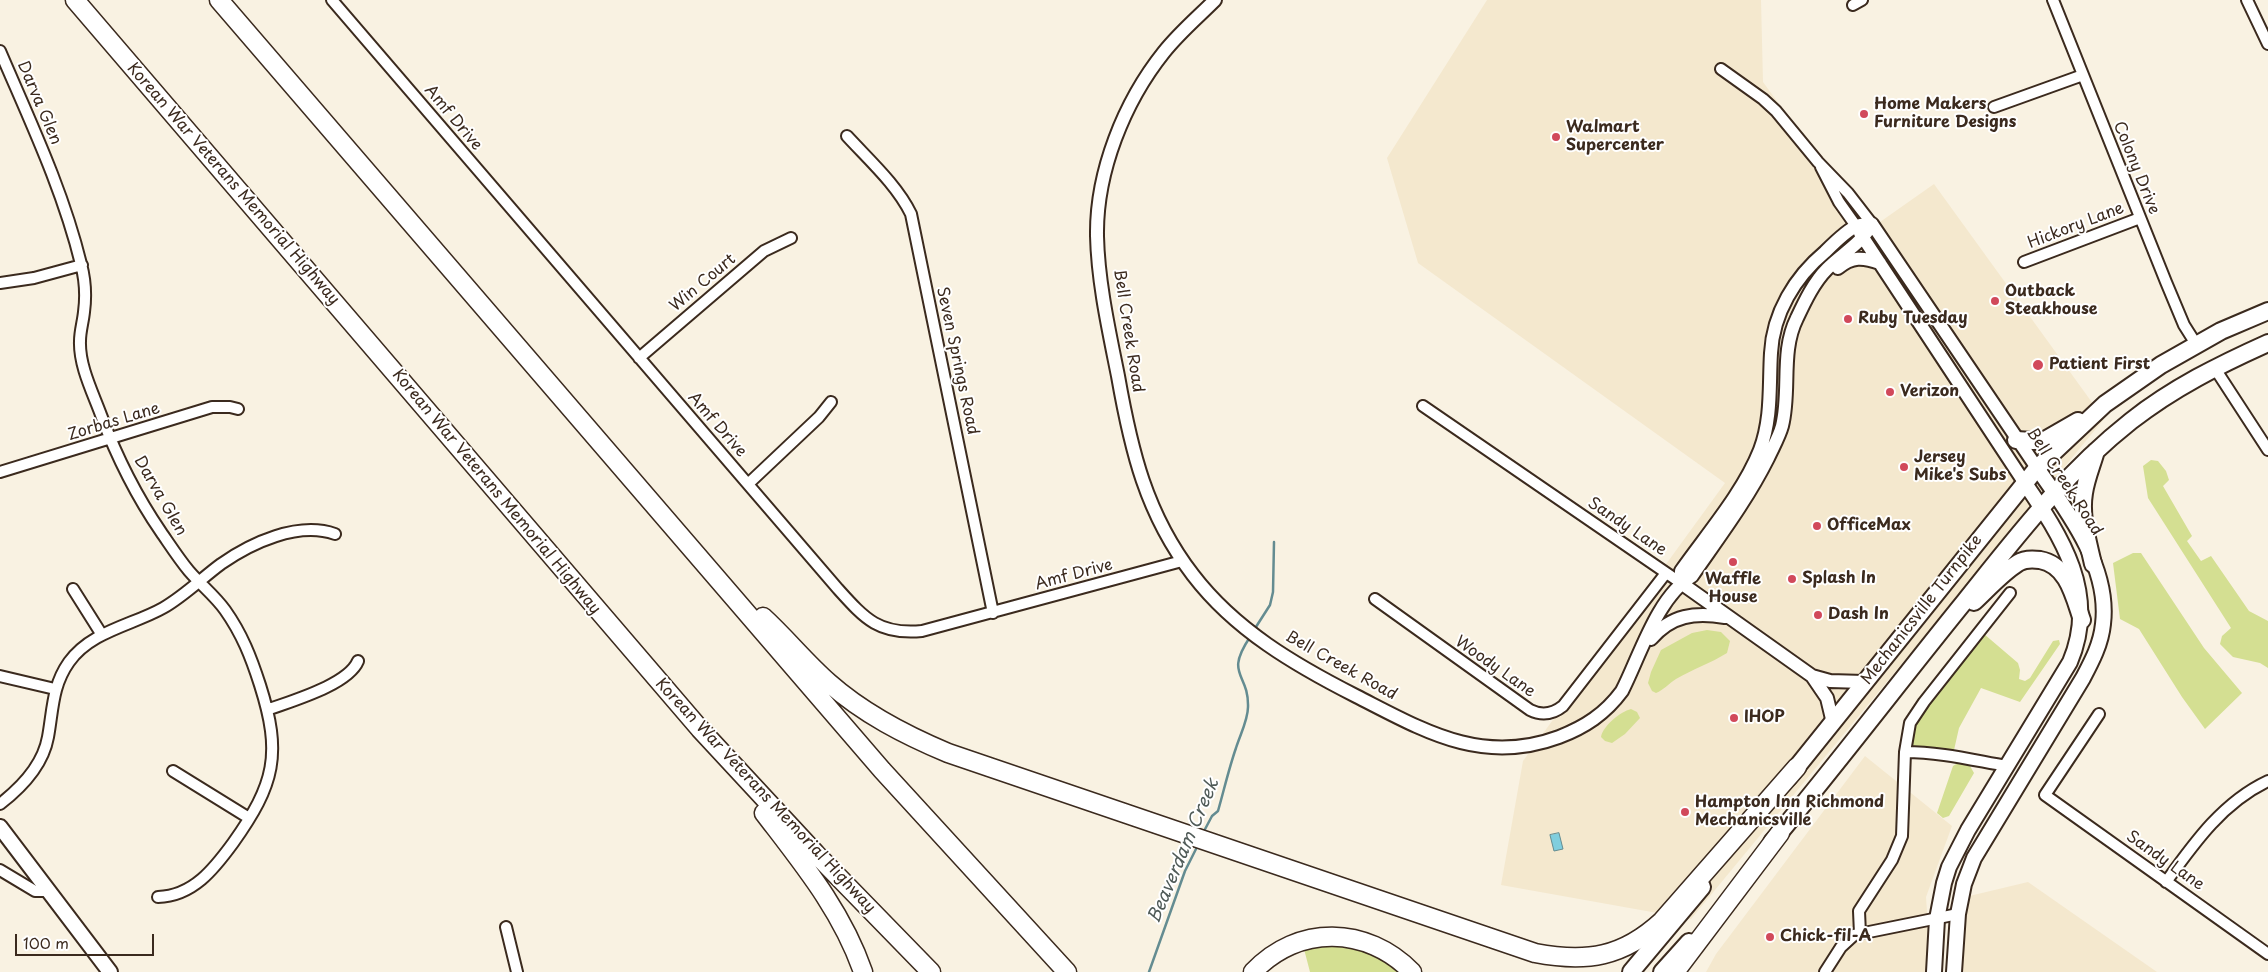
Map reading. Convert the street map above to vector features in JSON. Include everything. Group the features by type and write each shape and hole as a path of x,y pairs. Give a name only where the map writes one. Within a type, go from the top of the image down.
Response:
{"highway":[{"name":"Korean War Veterans Memorial Highway","path":"75,0 700,729 816,854 931,972"},
{"path":"219,0 894,784 1068,972"},
{"name":"Mechanicsville Turnpike","path":"1631,972 1671,926 2036,468 2096,412 2140,379 2196,344 2268,311"},
{"name":"Mechanicsville Turnpike","path":"1662,972 1780,833 2053,492 2097,450 2146,410 2214,367 2268,343"},
{"path":"2016,440 2044,440 2096,412"},
{"path":"2093,564 2083,516 2083,503 2085,484 2097,450"},
{"path":"697,555 782,634 830,684 884,722 913,739 948,753 1535,953 1563,958 1591,958 1614,952 1633,944 1652,930 1797,767"},
{"path":"1940,631 2012,568 2027,560 2045,561 2061,571 2070,586 2082,620"},
{"path":"700,729 822,890 844,927 863,972"},
{"path":"1675,972 1780,833"},
{"path":"1253,972 1265,960 1294,944 1310,939 1338,937 1374,944 1388,952 1412,972"}],"main road":[{"name":"Bell Creek Road","path":"1954,972 1958,914 1966,878 1974,858 2083,678 2096,651 2103,625 2104,608 2102,592 2093,564 2076,529 2036,468"},
{"name":"Bell Creek Road","path":"1934,972 1937,919 1944,883 1952,860 1968,830 2070,662 2079,639 2082,620 2080,592 2074,572 2058,535 2024,482"},
{"path":"0,827 110,972"}],"street":[{"name":"Amf Drive","path":"332,0 838,589 865,618 874,624 895,631 916,632 993,613 1182,561"},
{"name":"Bell Creek Road","path":"1215,0 1164,51 1138,90 1112,150 1102,185 1098,211 1097,237 1102,284 1128,431 1145,491 1156,516 1182,561 1226,612 1288,659 1322,679 1436,736 1478,747 1500,748 1534,744 1571,732 1596,718 1614,702 1622,691 1662,610 1681,583 1692,576 1753,489 1782,427 1786,359 1796,320 1811,291 1826,270 1848,249 1864,239 1872,224 2036,468"},
{"name":"Colony Drive","path":"2053,0 2184,325 2196,344"},
{"path":"2247,0 2268,44"},
{"name":"Darva Glen","path":"0,51 43,149 82,265 85,295 80,342 81,356 111,438 148,512 190,571 224,609 241,633 248,648 267,710 273,738 271,766 260,800 222,858 196,885 179,894 158,897"},
{"path":"1721,69 1763,98 1818,162 1848,193 1872,224"},
{"path":"1994,107 2083,75"},
{"name":"Seven Springs Road","path":"847,136 878,170 907,206 911,214 993,613"},
{"path":"1818,162 1832,190 1856,226 1872,224"},
{"name":"Hickory Lane","path":"2024,262 2140,218"},
{"name":"Bell Creek Road","path":"1681,583 1681,571 1748,475 1759,452 1767,430 1770,408 1772,338 1787,297 1798,279 1818,258 1856,226 2024,482"},
{"name":"Win Court","path":"639,358 764,251 791,238"},
{"path":"1811,291 1850,259 1866,258 1880,263"},
{"path":"0,283 34,278 82,265"},
{"path":"2214,367 2268,450"},
{"path":"748,484 819,417 831,402"},
{"name":"Zorbas Lane","path":"0,472 212,407 220,406 238,409"},
{"name":"Sandy Lane","path":"1423,406 1681,583 1812,676 1830,681 1864,682"},
{"path":"0,804 17,789 38,765 48,738 55,690 65,669 77,652 102,635 166,606 239,553 264,542 306,530 335,534"},
{"name":"Woody Lane","path":"1375,600 1530,710 1542,714 1550,713 1563,706 1666,573"},
{"path":"73,589 102,635"},
{"path":"1860,934 1859,911 1892,860 1902,836 1905,752 1907,731 1913,716 2010,593"},
{"path":"1642,651 1660,629 1677,618 1696,614 1730,618"},
{"path":"267,710 338,680 352,671 358,661"},
{"path":"0,676 55,690"},
{"name":"Sandy Lane","path":"1812,676 1827,698 1833,723"},
{"name":"Sandy Lane","path":"2099,714 2044,795 2268,954"},
{"path":"1905,752 1934,752 1958,755 2007,766"},
{"path":"173,771 249,818"},
{"path":"2166,882 2200,837 2228,806 2252,789 2268,782"},
{"path":"0,870 35,891 49,891"},
{"path":"1825,972 1841,947 1854,935 1958,914"},
{"path":"506,927 517,972"}],"shaded area":[{"path":"1487,0 1761,0 1763,82 1870,229 1934,184 2104,419 1691,919 1501,885 1523,761 1725,483 1418,263 1387,158"},
{"path":"1865,756 1952,826 1926,897 1931,972 1706,972 1716,954"},
{"path":"2028,882 2157,972 1954,972 1961,898"}],"green space":[{"path":"2151,460 2158,461 2166,471 2169,480 2163,486 2192,536 2187,541 2201,561 2211,556 2249,611 2268,621 2268,668 2260,663 2233,657 2220,644 2222,636 2231,628 2148,498 2143,466"},
{"path":"2133,553 2141,553 2204,648 2242,693 2205,729 2182,697 2139,629 2120,619 2113,563"},
{"path":"1707,630 1721,632 1730,641 1727,653 1676,679 1659,692 1652,691 1648,683 1661,650 1692,633"},
{"path":"1984,634 2018,663 2020,670 2019,679 2025,681 2030,678 2053,641 2059,640 2060,644 2020,702 1981,688 1959,728 1954,750 1913,747 1910,745 1914,725"},
{"path":"1631,709 1637,712 1640,718 1625,734 1612,743 1605,741 1601,737 1608,724 1617,716"},
{"path":"1958,763 1970,766 1974,773 1949,816 1943,818 1937,813 1953,766"},
{"path":"1321,945 1344,946 1363,950 1380,958 1399,972 1310,972 1304,949"}],"water":[{"path":"1559,833 1563,849 1554,851 1550,835"}],"waterway":[{"name":"Beaverdam Creek","path":"1254,630 1270,605 1273,592 1274,542"},
{"name":"Beaverdam Creek","path":"1203,833 1212,816 1218,811 1231,763 1247,717 1247,696 1238,667 1242,650 1250,637"},
{"name":"Beaverdam Creek","path":"1149,972 1185,871 1198,845"}],"place":[{"name":"Home Makers Furniture Designs","path":"1864,114"},
{"name":"Walmart Supercenter","path":"1556,137"},
{"name":"Outback Steakhouse","path":"1995,301"},
{"name":"Ruby Tuesday","path":"1848,319"},
{"name":"Patient First","path":"2038,365"},
{"name":"Verizon","path":"1890,392"},
{"name":"Jersey Mike's Subs","path":"1904,467"},
{"name":"OfficeMax","path":"1817,526"},
{"name":"Waffle House","path":"1733,562"},
{"name":"Splash In","path":"1792,579"},
{"name":"Dash In","path":"1818,615"},
{"name":"IHOP","path":"1734,718"},
{"name":"Hampton Inn Richmond Mechanicsville","path":"1685,812"},
{"name":"Chick-fil-A","path":"1770,937"}]}
